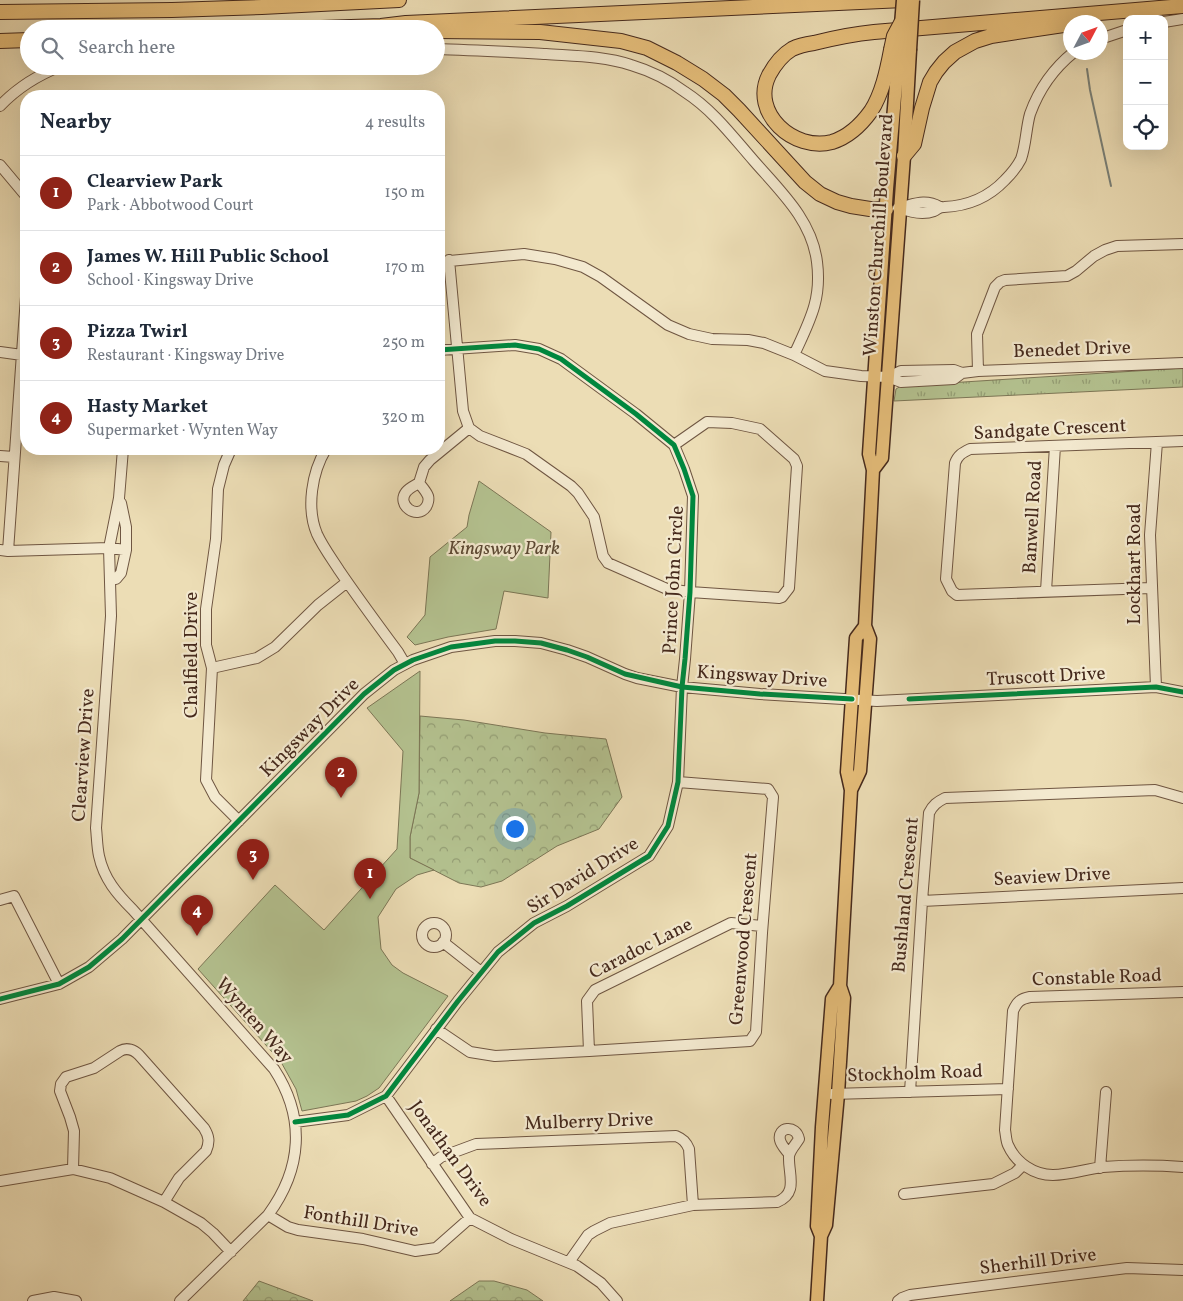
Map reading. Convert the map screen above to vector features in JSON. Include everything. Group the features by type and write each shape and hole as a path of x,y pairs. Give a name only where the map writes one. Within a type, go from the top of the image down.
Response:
{"highway":[{"path":"0,11 182,10 399,0"},
{"path":"445,21 903,0"},
{"path":"901,23 894,36 900,50 886,73 875,105 862,122 848,134 831,142 808,143 782,130 771,116 765,100 766,82 781,57 794,48 846,35 874,32 1183,6"},
{"path":"1108,18 1183,6"},
{"path":"904,156 914,144 923,102 930,82 944,62 955,52 975,41 991,36 1063,25"},
{"path":"445,31 540,32 620,41 647,48 677,62 724,95 805,182 820,194 850,206 870,209 893,209"},
{"path":"0,41 20,40"}],"main road":[{"path":"901,23 903,0"},
{"name":"Winston Churchill Boulevard","path":"873,470 882,458 888,376 900,50 913,0"},
{"name":"Winston Churchill Boulevard","path":"851,790 860,771 870,639 866,626 873,470 869,454 874,376 893,209 904,156 900,50"},
{"name":"Winston Churchill Boulevard","path":"817,1301 821,1236 826,1225 838,1094 844,998 840,986 851,790 847,772 856,638 866,626"},
{"name":"Winston Churchill Boulevard","path":"821,1236 817,1226 824,1094 832,999 840,986"}],"street":[{"path":"1168,21 1183,18"},
{"path":"1108,36 1123,31"},
{"path":"445,49 562,55 612,60 639,68 666,80 687,92 701,104 730,132 788,200 802,219 811,238 817,262 817,300 812,317 794,355"},
{"path":"893,209 912,212 933,211 940,207 959,206 984,198 998,188 1012,173 1021,158 1030,114 1040,91 1055,69 1065,60"},
{"path":"0,106 15,92 41,75"},
{"path":"0,165 20,189"},
{"path":"978,371 977,334 996,287 1000,282 1005,280 1067,276 1094,256 1117,246 1183,244"},
{"name":"Benedet Drive","path":"445,261 524,254 555,259 582,267 601,277 668,325 689,334 712,339 748,340 764,343 794,355 825,371 860,376 888,376 901,371 954,370 962,373 1183,363"},
{"path":"445,268 457,349 463,411 469,428 480,436 526,454 572,486 594,517 604,556 608,563 667,589 782,597 789,588 797,466 794,459 760,429 732,422 707,422 674,446"},
{"name":"Prince John Circle","path":"445,350 515,345 539,349 561,358 636,414 674,446 684,468 693,496 690,592 686,659 682,686"},
{"path":"0,352 20,355"},
{"path":"20,380 4,551 109,548 126,550"},
{"path":"445,448 469,428"},
{"name":"Sandgate Crescent","path":"1151,588 957,595 952,591 946,579 955,463 958,456 970,449 1183,441"},
{"name":"Lockhart Road","path":"1156,687 1150,535 1157,442"},
{"name":"Banwell Road","path":"1046,592 1055,446"},
{"name":"Clearview Drive","path":"123,455 119,498 109,548 111,616 96,828 98,855 107,880 141,920"},
{"name":"Chalfield Drive","path":"228,455 218,490 216,539 206,609 206,645 212,668 206,780 215,797 239,820"},
{"path":"321,455 312,493 312,513 317,534 326,551 405,664"},
{"path":"418,483 424,467 436,455"},
{"path":"0,456 14,457"},
{"name":"Clearview Drive","path":"110,579 116,579 121,572 126,550 126,527 119,498"},
{"path":"212,668 257,658 275,647 318,605 347,582"},
{"name":"Kingsway Drive","path":"0,999 59,984 89,967 122,939 364,694 394,670 405,664 451,647 494,641 541,644 587,657 625,674 682,686 760,694 865,700"},
{"name":"Sir David Drive","path":"295,1122 348,1115 386,1096 436,1029 498,952 534,923 568,906 649,856 668,826 678,782 682,686"},
{"name":"Truscott Drive","path":"865,700 877,701 1156,687 1183,692"},
{"name":"Greenwood Crescent","path":"436,1029 470,1052 495,1056 589,1052 750,1041 756,1032 762,926 773,797 768,789 678,782"},
{"name":"Bushland Crescent","path":"910,1092 929,813 933,806 945,798 1155,790 1183,798"},
{"name":"Seaview Drive","path":"922,901 1183,888"},
{"path":"0,900 14,896 59,984"},
{"name":"Wynten Way","path":"141,920 274,1069 287,1092 295,1122 296,1149 290,1174 281,1197 268,1216 180,1301"},
{"name":"Caradoc Lane","path":"589,1052 587,1001 595,990 731,923 762,926"},
{"path":"443,942 481,972"},
{"name":"Constable Road","path":"1023,1165 1014,1155 1008,1144 1004,1130 1013,1011 1016,1003 1022,998 1030,997 1183,992"},
{"path":"73,1169 74,1131 60,1092 62,1081 66,1077 94,1068 123,1049 131,1050 139,1056 204,1128 209,1138 206,1151 179,1178 164,1202"},
{"name":"Stockholm Road","path":"824,1094 1008,1088"},
{"path":"1100,1168 1106,1092"},
{"name":"Jonathan Drive","path":"386,1096 470,1218 511,1239 569,1262 601,1283 617,1301"},
{"name":"Mulberry Drive","path":"432,1164 441,1157 476,1144 676,1136 682,1138 689,1149 692,1205"},
{"path":"569,1262 588,1235 610,1223 692,1205 777,1202 784,1199 791,1188 789,1154"},
{"path":"904,1194 993,1184 1015,1173 1023,1165 1033,1171 1053,1175 1132,1165 1183,1167"},
{"path":"0,1181 73,1169 110,1178 164,1202 201,1223 231,1252"},
{"name":"Fonthill Drive","path":"268,1216 288,1227 298,1230 363,1239 415,1251 436,1248 470,1218"},
{"name":"Sherhill Drive","path":"898,1301 910,1295 1128,1268 1183,1270"},
{"path":"33,1301 54,1297 76,1301"}],"green space":[{"path":"1183,368 1183,387 894,401 896,389 901,386"},
{"name":"Kingsway Park","path":"479,481 551,532 548,598 504,591 496,629 415,645 407,637 425,615 430,557 467,527"},
{"path":"420,671 419,793 410,837 410,858 434,870 417,875 396,889 378,917 381,949 392,965 403,973 448,996 379,1088 356,1101 302,1111 296,1089 281,1062 198,969 275,885 324,930 397,849 403,751 367,708"},
{"path":"420,716 464,720 545,733 606,739 622,797 599,829 557,846 502,881 481,887 459,883 410,858 410,837 419,793"},
{"path":"259,1281 313,1301 243,1301"},
{"path":"479,1281 494,1281 527,1290 543,1301 450,1301"}],"waterway":[{"path":"1087,69 1111,186"}],"cycle path":[{"path":"295,1122 348,1115 386,1096 498,952 534,923 567,906 649,856 668,826 678,782 682,687 690,592 693,496 674,445 636,414 561,359 539,349 515,345 445,350"},
{"path":"0,999 59,984 89,967 122,939 364,694 394,670 413,660 451,647 495,641 541,643 587,657 625,674 682,687 852,699"},
{"path":"909,699 1156,687 1183,692"}],"place":[{"name":"James W. Hill Public School","path":"341,798"},
{"name":"Pizza Twirl","path":"253,880"},
{"name":"Clearview Park","path":"370,899"},
{"name":"Hasty Market","path":"197,936"}]}
